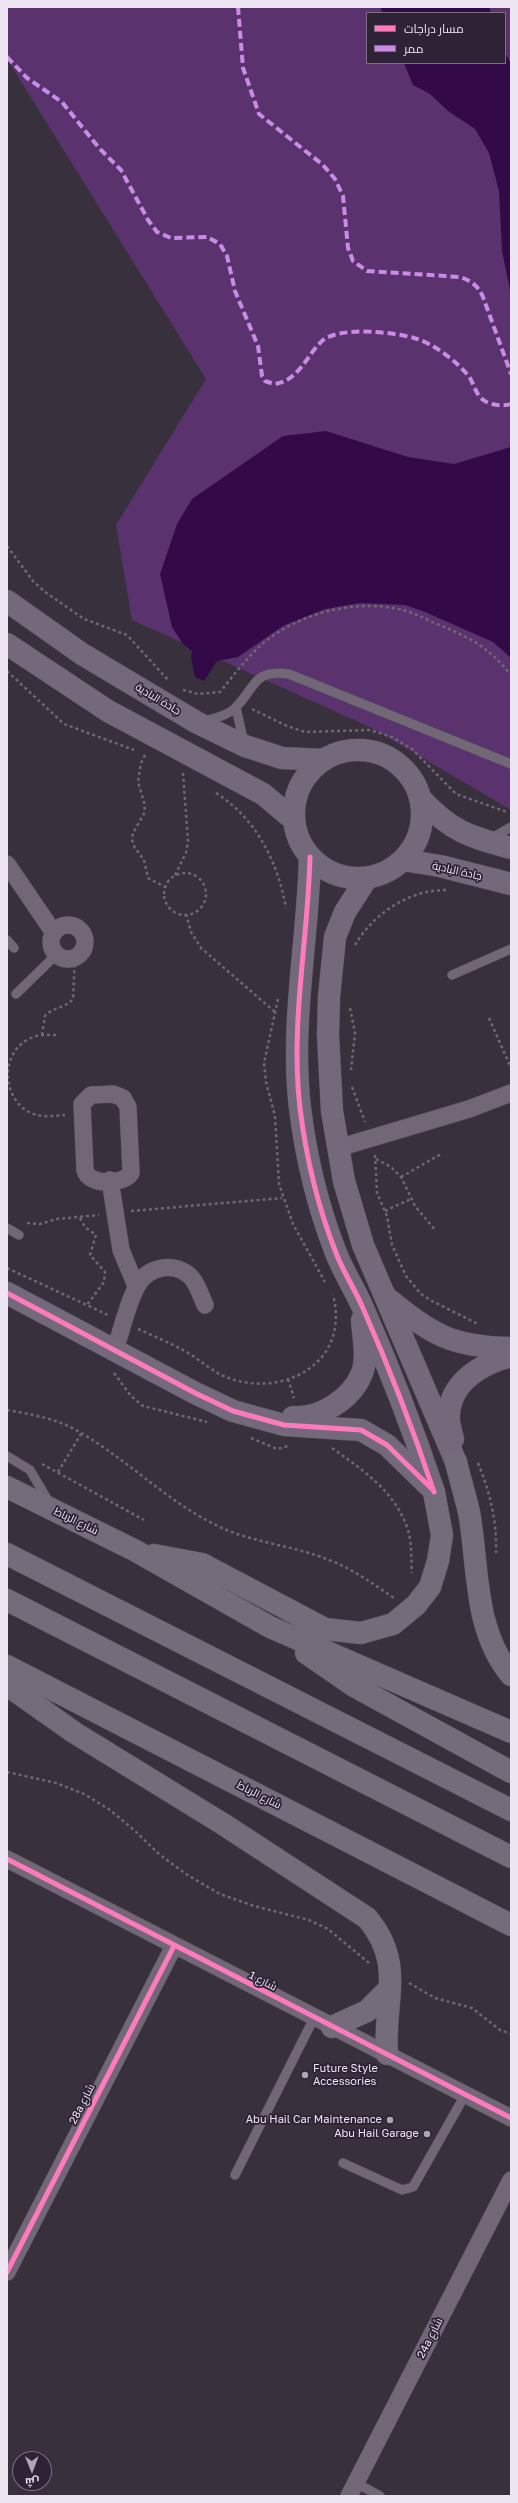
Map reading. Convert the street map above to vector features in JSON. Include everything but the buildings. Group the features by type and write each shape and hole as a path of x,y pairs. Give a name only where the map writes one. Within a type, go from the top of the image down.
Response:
{"highway":[{"path":"456,1462 469,1513 476,1585 486,1623 500,1661 511,1675"},
{"name":"شارع الرباط","path":"7,1487 136,1551 270,1627 511,1732"},
{"path":"136,1551 202,1564 325,1629 361,1633 393,1624 416,1605 430,1587 438,1561 442,1535 434,1492"},
{"path":"7,1554 511,1810"},
{"path":"7,1600 511,1857"},
{"path":"270,1627 350,1683 511,1772"},
{"name":"شارع الرباط","path":"7,1666 511,1925"},
{"path":"7,1685 93,1746 223,1824 355,1908 378,1930 385,1944 391,1981 385,2029 387,2054"},
{"path":"490,1914 511,1922"},
{"path":"323,2023 367,2011 391,1981"}],"street":[{"name":"جادة البادية","path":"7,601 82,654 196,722 244,746 282,758 324,760"},
{"path":"7,644 108,711 263,794 294,820"},
{"path":"421,799 422,825 412,850 403,860 380,874 367,878 348,877 330,872 310,857 302,846 294,820 296,799 304,779 324,760 349,751 363,750 382,755 400,765 409,774 421,799 451,827 471,837 511,848"},
{"path":"310,857 308,916 296,1025 300,1108 305,1145 324,1218 336,1254 362,1305 412,1424 434,1492"},
{"name":"جادة البادية","path":"403,860 440,866 511,884"},
{"path":"9,871 54,933"},
{"path":"367,878 344,912 335,937 328,1034 331,1103 338,1148 353,1213 385,1296 456,1462"},
{"path":"70,925 81,931 84,936 84,948 75,957 69,958 58,954 52,944 54,933 58,928 70,925"},
{"path":"338,1148 468,1109 511,1093"},
{"path":"91,1095 118,1095 128,1106 131,1173 122,1180 110,1180 95,1181 86,1174 82,1114 84,1100 91,1095"},
{"path":"110,1180 114,1212 123,1258 136,1286"},
{"path":"115,1350 136,1286 148,1272 157,1268 176,1268 192,1278 205,1305"},
{"path":"7,1293 195,1393 233,1411 266,1422 284,1425 361,1430 387,1445 434,1492"},
{"path":"385,1296 428,1330 450,1340 474,1347 511,1348"},
{"path":"266,1422 299,1418 329,1409 347,1395 362,1373 362,1305"},
{"path":"456,1462 449,1414 457,1390 474,1372 497,1360 511,1356"},
{"name":"شارع 1","path":"7,1859 323,2023 511,2118"},
{"name":"28a شارع","path":"7,2272 174,1946"},
{"name":"24a شارع","path":"352,2490 511,2180"}],"lane":[{"path":"196,722 217,717 236,708 252,684 258,679 273,673 289,674 511,764"},
{"path":"236,708 244,746"},
{"path":"485,841 511,827"},
{"path":"7,940 14,948"},
{"path":"452,974 511,949"},
{"path":"16,994 58,954"},
{"path":"8,1228 20,1235"},
{"path":"7,1456 30,1470 54,1510"},
{"path":"236,2175 323,2023"},
{"path":"343,2163 396,2188 408,2190 413,2187 465,2095"},
{"path":"352,2490 380,2496"}],"path":[{"path":"7,546 33,581 45,592 84,619 127,635 172,683"},
{"path":"176,686 198,694 220,692 261,646 287,628 315,616 345,608 375,607 406,611 474,640 497,659 511,675"},
{"path":"7,671 64,724 84,733 116,742 151,758"},
{"path":"248,707 287,726 305,732 370,730 392,737 412,749 456,794 506,812"},
{"path":"145,755 141,763 138,782 144,802 144,812 133,833 132,840 135,848 144,860 148,878 165,887"},
{"path":"176,770 189,776"},
{"path":"175,875 188,873 200,879 204,885 206,898 203,905 198,910 186,914 178,914 167,905 164,899 165,887 175,875 186,853 188,841 183,773"},
{"path":"214,792 248,821 269,852 283,889 286,916"},
{"path":"352,950 371,923 396,904 437,890 450,890"},
{"path":"186,914 191,932 201,948 275,1012"},
{"path":"42,1035 45,1016 54,1008 68,1004 73,999 75,957"},
{"path":"276,1163 275,1116 266,1082 264,1063 279,994"},
{"path":"348,1002 355,1033 351,1073"},
{"path":"489,1018 511,1068"},
{"path":"56,1034 42,1035 22,1043 12,1055 8,1080 14,1098 21,1106 40,1116 82,1114"},
{"path":"352,1084 371,1138 376,1159 377,1193 385,1211 392,1244 399,1263 412,1284 432,1301 480,1325"},
{"path":"401,1177 441,1154"},
{"path":"376,1159 391,1167 401,1177 419,1213 436,1231"},
{"path":"8,1228 26,1223 80,1218 114,1212 282,1198"},
{"path":"385,1211 411,1199"},
{"path":"80,1218 85,1227 96,1235 90,1255 104,1272 104,1282 87,1305"},
{"path":"7,1410 35,1415 72,1428 112,1453 156,1487 222,1528 329,1560 356,1573 394,1598 399,1593"},
{"path":"58,1472 82,1434"},
{"path":"327,1444 369,1474 397,1506 408,1531 413,1579"},
{"path":"478,1461 490,1491 494,1513 496,1534 494,1560"},
{"path":"39,1462 144,1520"},
{"path":"7,1772 56,1783 84,1794 110,1810 160,1855 195,1880 220,1894 254,1906 309,1920 334,1934 362,1960 391,1981 435,1998 472,2008 500,2030 511,2034"}],"shaded area":[{"path":"7,7 511,7 511,810 372,728 132,620 116,525 206,379 7,59"},
{"path":"380,7 489,7 491,12 382,12"},
{"path":"506,54 511,64 511,295 502,251 499,191 489,153 475,129 448,111 430,94 413,85 404,64 506,64"},
{"path":"326,431 408,457 454,464 511,447 511,658 493,642 425,612 405,605 360,603 325,609 283,626 238,657 217,661 204,681 195,677 191,658 192,651 183,644 172,627 160,574 177,524 192,499 283,436"}],"marked path":[{"path":"238,7 243,68 259,114 323,165 335,179 343,196 348,248 353,261 367,271 460,277 471,282 477,287 483,297 511,374"},
{"path":"7,57 27,78 62,102 99,148 121,170 148,220 157,232 171,238 207,237 220,244 227,256 235,291 258,346 262,376 265,381 274,384 283,382 290,378 296,373 316,347 330,336 353,332 380,332 414,338 429,344 445,354 465,372 482,399 488,403 496,405 511,404"}],"cycle path":[{"path":"310,857 309,888 300,982 297,1045 297,1077 306,1145 318,1200 330,1236 339,1260 362,1306 391,1375 434,1492"},
{"path":"7,1293 195,1393 233,1411 284,1425 361,1430 387,1445 432,1489"},
{"path":"7,1859 511,2118"},
{"path":"7,2272 174,1946"}],"place":[{"name":"Future Style Accessories","path":"305,2075"},
{"name":"Abu Hail Car Maintenance","path":"390,2120"},
{"name":"Abu Hail Garage","path":"427,2134"}]}
